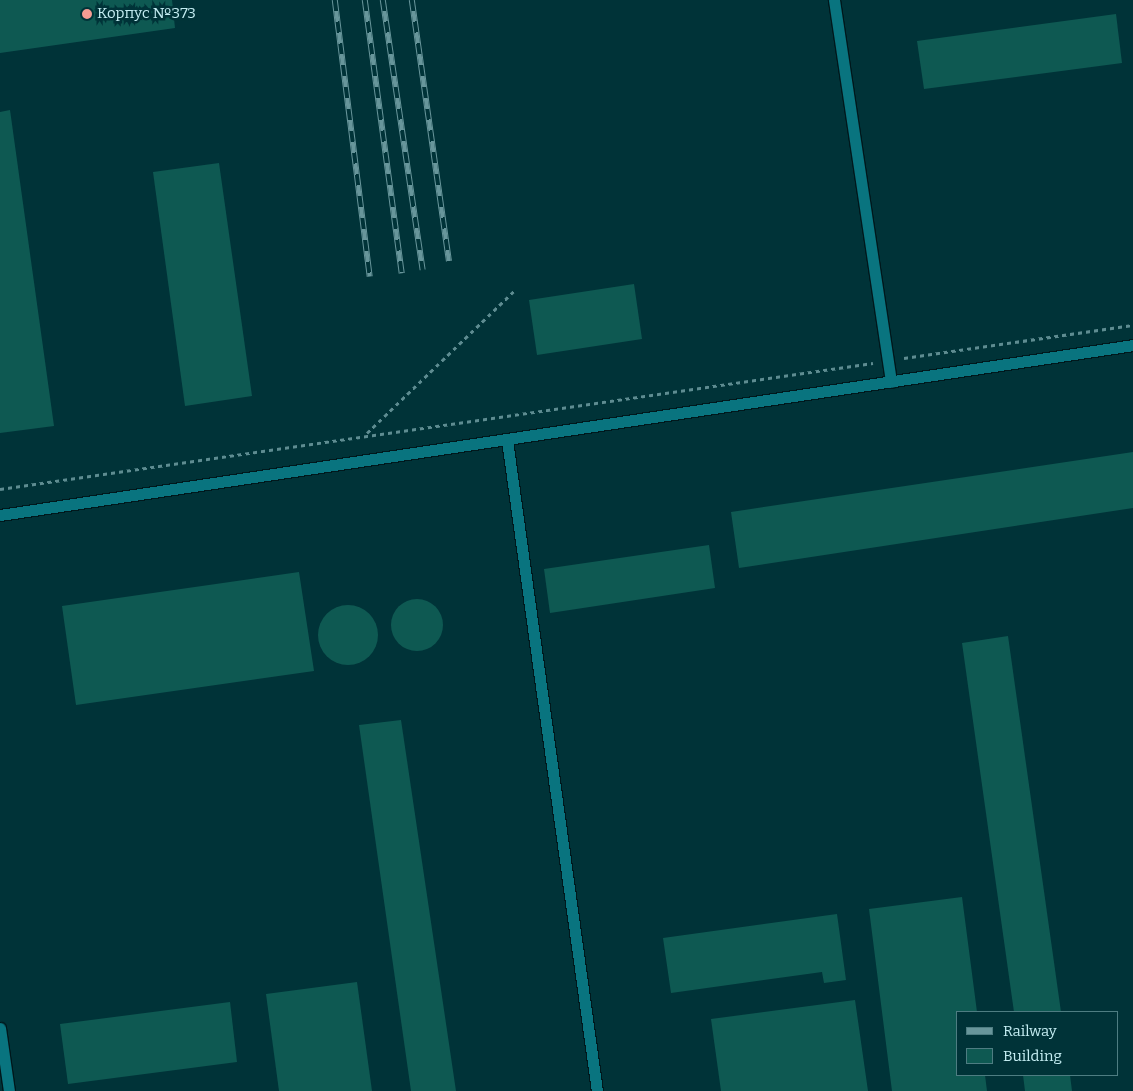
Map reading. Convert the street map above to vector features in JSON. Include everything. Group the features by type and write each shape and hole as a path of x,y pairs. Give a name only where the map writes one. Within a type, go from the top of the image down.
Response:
{"lane":[{"path":"834,0 886,361 891,382"},
{"path":"0,515 1133,345"},
{"path":"507,440 597,1091"},
{"path":"0,1028 3,1070 9,1091"}],"path":[{"path":"366,434 514,291"},
{"path":"0,489 366,434 1133,325"}],"building":[{"name":"Корпус №373","path":"0,0 172,0 175,28 0,53"},
{"path":"1116,14 1122,63 924,89 917,41"},
{"path":"10,110 54,426 0,433 0,112"},
{"path":"219,163 252,396 185,406 153,172"},
{"path":"634,284 642,339 537,355 529,300"},
{"path":"1133,452 1133,508 739,568 731,512"},
{"path":"709,545 715,588 550,613 544,569"},
{"path":"299,572 314,671 76,705 62,606"},
{"path":"412,599 422,599 436,606 443,620 443,630 436,644 422,651 412,651 402,647 395,640 391,630 391,620 395,610 402,603"},
{"path":"348,605 360,607 373,618 378,635 376,647 365,660 348,665 336,663 323,652 318,635 320,623 331,610"},
{"path":"1008,636 1061,1011 1014,1011 962,643"},
{"path":"401,720 456,1091 411,1091 359,725"},
{"path":"962,897 977,1011 956,1011 956,1076 985,1076 987,1091 892,1091 869,909"},
{"path":"837,914 846,980 824,983 822,972 671,993 663,938"},
{"path":"357,982 372,1091 279,1091 266,994"},
{"path":"855,1000 868,1091 721,1091 711,1019"},
{"path":"230,1002 237,1062 68,1084 60,1024"},
{"path":"1023,1076 1070,1076 1072,1091 1025,1091"}],"railway":[{"path":"335,0 370,277"},
{"path":"365,0 402,274"},
{"path":"383,0 423,270"},
{"path":"412,0 449,261"}],"place":[{"name":"Корпус №373","path":"87,14"}]}
